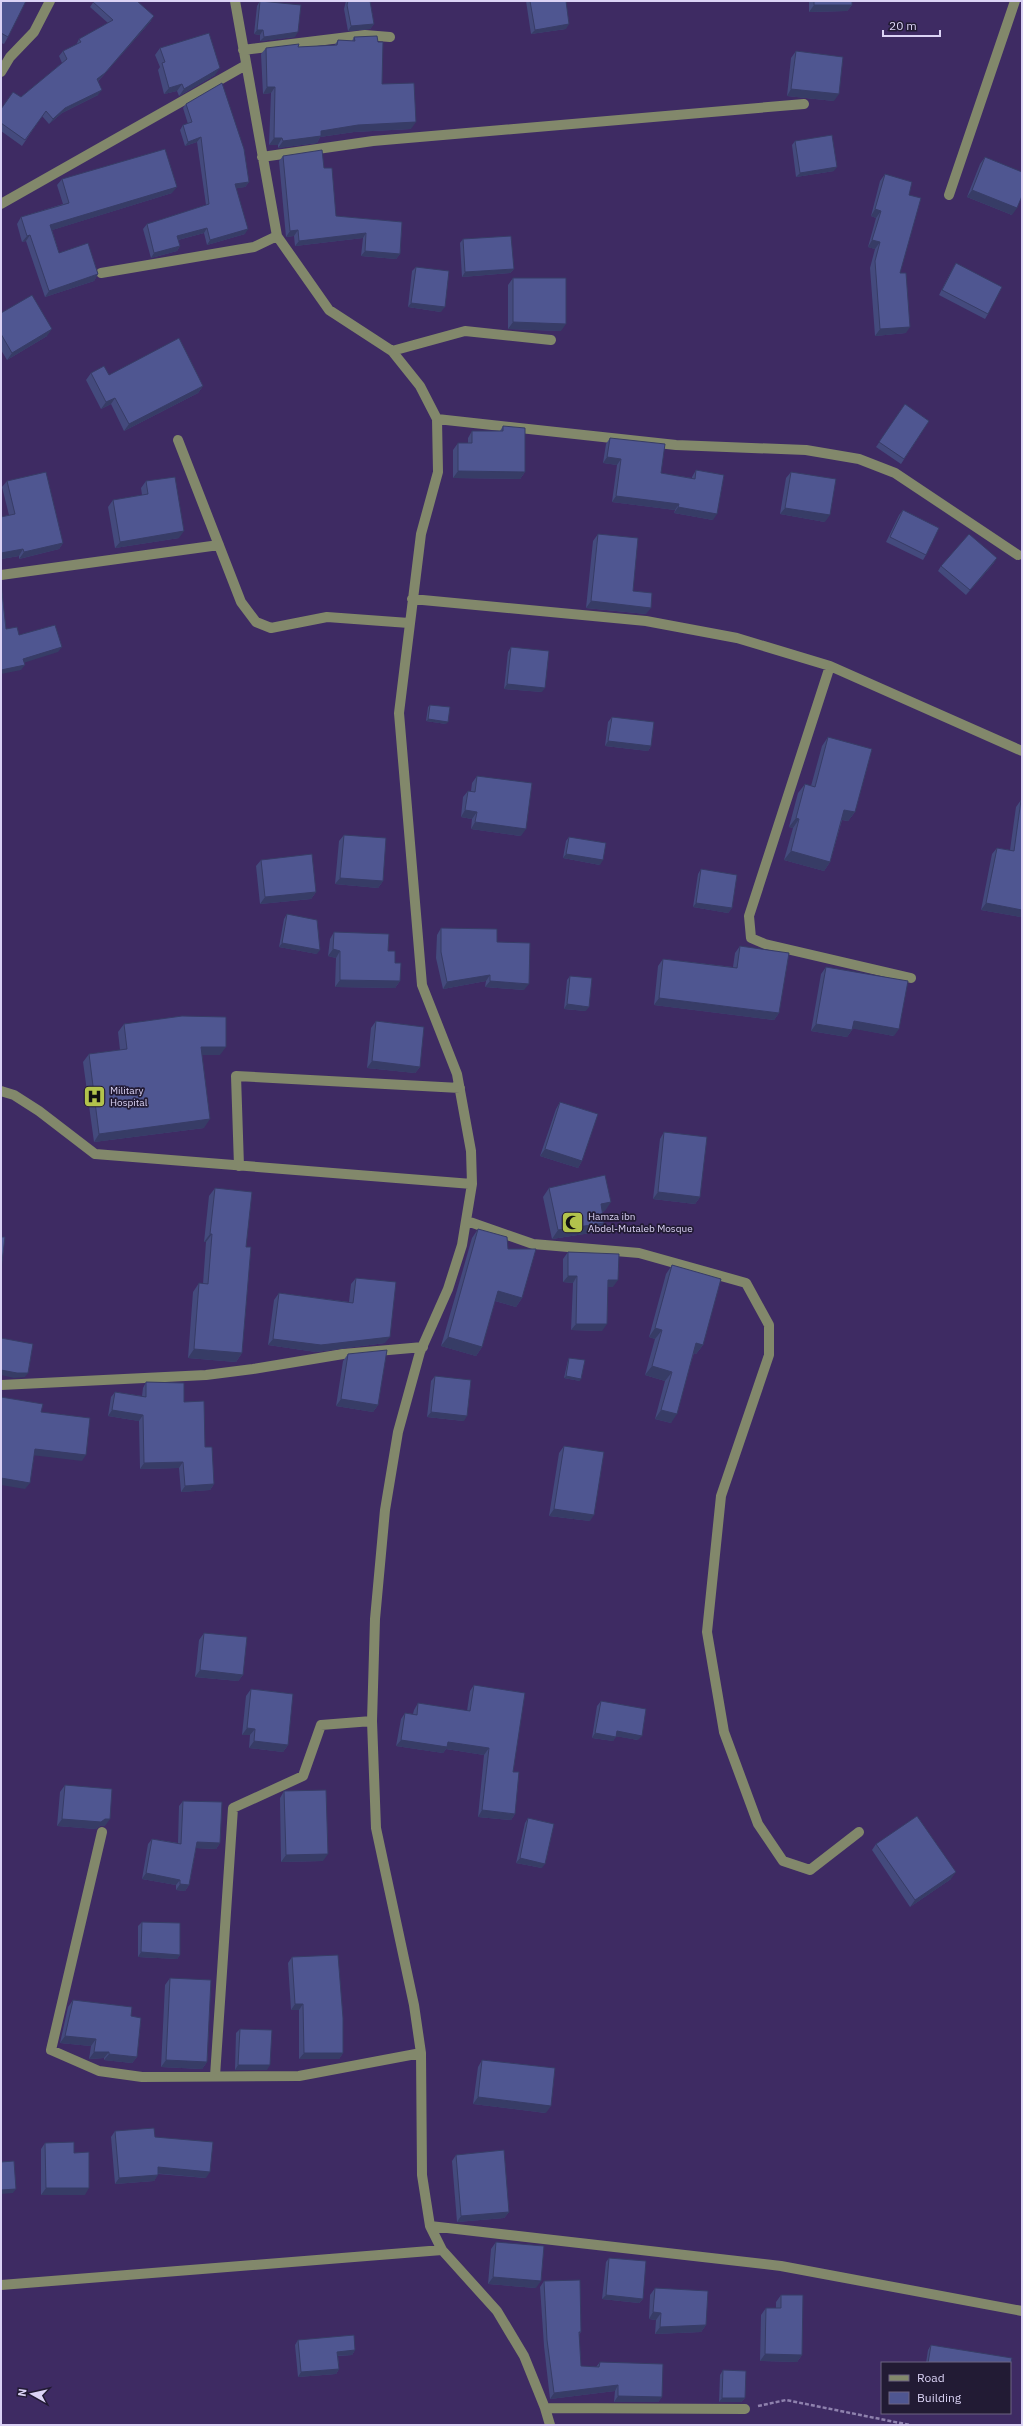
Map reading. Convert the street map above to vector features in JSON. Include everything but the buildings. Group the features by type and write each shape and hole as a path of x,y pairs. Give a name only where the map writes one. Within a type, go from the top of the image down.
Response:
{"street":[{"path":"1,72 10,57 34,32 50,1"},
{"path":"235,1 277,236 329,310 392,351 420,386 437,419 438,472 421,534 399,712 422,985 457,1074 471,1151 472,1184 462,1245 448,1289 423,1346 398,1432 384,1510 375,1619 372,1721 376,1828 414,2006 420,2053 422,2175 430,2226 442,2250 497,2311 524,2356 545,2408 550,2425"},
{"path":"949,195 1015,1"},
{"path":"243,50 365,35 390,37"},
{"path":"1,204 246,65"},
{"path":"262,157 373,140 804,104"},
{"path":"101,273 254,247 277,236"},
{"path":"392,351 465,331 551,340"},
{"path":"437,419 676,445 806,450 859,459 895,473 1018,555"},
{"path":"178,440 241,602 256,622 270,628 327,616 409,623"},
{"path":"1,575 219,546"},
{"path":"412,599 646,621 737,638 830,666 1022,751"},
{"path":"830,666 749,916 751,938 765,944 911,978"},
{"path":"239,1166 236,1076 460,1088"},
{"path":"1,1091 14,1095 39,1111 95,1154 472,1184"},
{"path":"467,1221 533,1244 638,1253 746,1282 769,1324 769,1355 721,1496 707,1632 724,1732 758,1824 783,1861 810,1870 859,1832"},
{"path":"1,1385 206,1375 343,1354 423,1346"},
{"path":"215,2076 233,1808 303,1776 321,1724 372,1721"},
{"path":"102,1832 51,2050 99,2071 142,2077 299,2076 420,2053"},
{"path":"430,2226 782,2266 1022,2311"},
{"path":"1,2285 442,2250"},
{"path":"545,2408 745,2409"}],"path":[{"path":"745,2409 786,2400 910,2425"}],"place":[{"name":"Military Hospital","path":"94,1096"},
{"name":"Hamza ibn Abdel-Mutaleb Mosque","path":"572,1222"}]}
